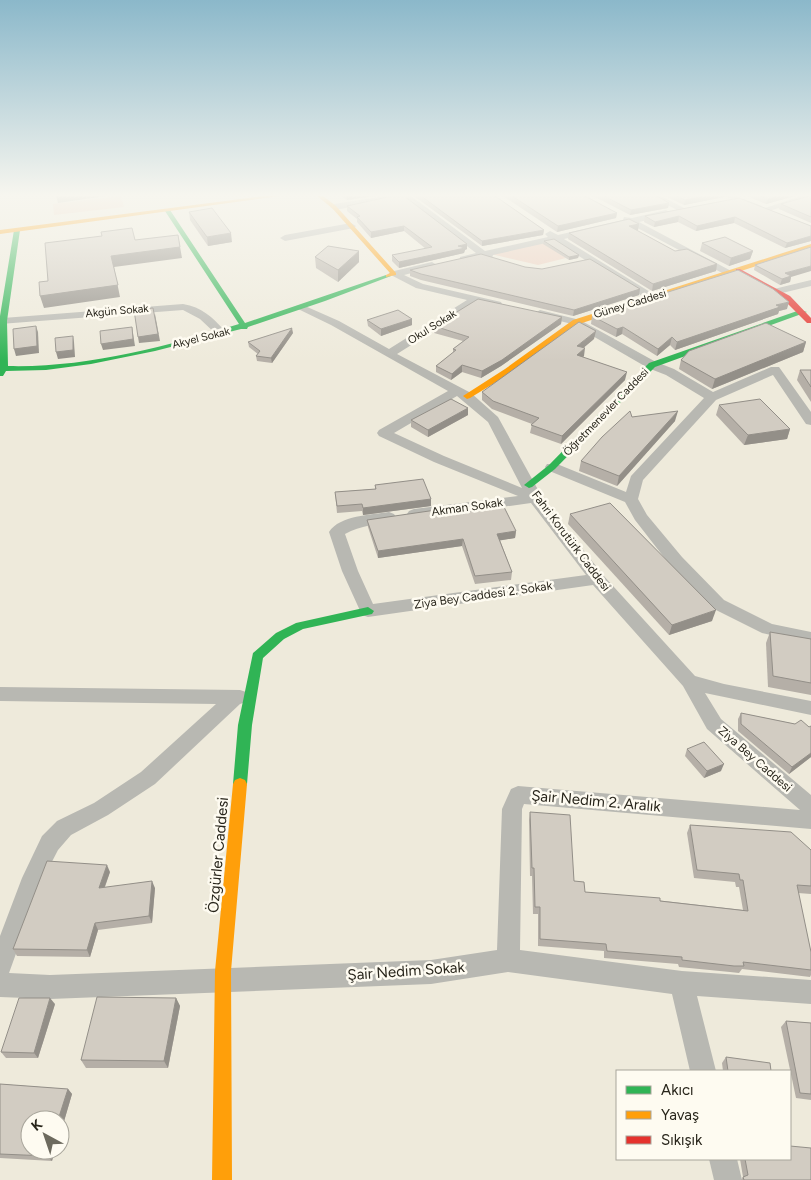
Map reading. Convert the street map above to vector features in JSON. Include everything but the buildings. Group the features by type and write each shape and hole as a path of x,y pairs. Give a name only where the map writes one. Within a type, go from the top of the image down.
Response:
{"street":[{"path":"1,370 3,298 13,251"},
{"path":"194,251 244,327"},
{"path":"373,251 394,274 420,286 504,305"},
{"path":"479,251 505,262"},
{"path":"456,260 495,251"},
{"path":"578,251 651,297"},
{"path":"692,251 778,291 805,311 811,322"},
{"name":"Güney Caddesi","path":"462,394 508,371 576,322 796,251"},
{"path":"576,263 592,260"},
{"path":"394,274 439,264"},
{"name":"Akyel Sokak","path":"1,370 46,368 82,363 134,354 221,334 301,308 394,274"},
{"path":"778,291 811,283"},
{"name":"Okul Sokak","path":"389,354 476,299"},
{"name":"Akgün Sokak","path":"3,321 182,307 194,308 207,318 221,334"},
{"name":"Fahri Korutürk Caddesi","path":"301,308 335,323 462,394 493,420 532,491 597,579 689,681"},
{"path":"532,311 576,322 652,365 670,372 712,397"},
{"name":"Öğretmenevler Caddesi","path":"532,491 552,467 652,365 805,311"},
{"path":"811,421 775,370 712,397 636,479 631,499 640,517 676,561 718,604 768,629 811,638"},
{"path":"462,394 384,433 439,459 532,491"},
{"path":"552,467 631,499"},
{"name":"Akman Sokak","path":"368,611 350,571 336,532 353,523 532,491"},
{"name":"Ziya Bey Caddesi 2. Sokak","path":"368,611 597,579"},
{"name":"Özgürler Caddesi","path":"222,1180 223,981 245,725 243,697 257,656 280,636 300,626 368,611"},
{"path":"689,681 724,692 811,708"},
{"name":"Ziya Bey Caddesi","path":"689,681 714,724 811,807"},
{"path":"0,694 243,697"},
{"path":"0,967 33,878 50,843 64,828 101,808 148,778 243,697"},
{"name":"Şair Nedim 2. Aralık","path":"508,960 512,809 518,794 811,820"},
{"name":"Şair Nedim Sokak","path":"0,985 50,987 431,972 508,960 682,983 811,992"},
{"path":"682,983 703,1070"},
{"path":"723,1160 728,1180"}],"shaded area":[{"path":"503,251 559,251 566,258 538,265 491,254"}],"traffic: fast":[{"path":"0,374 4,368 3,321 14,251"},
{"path":"194,251 244,327"},
{"path":"0,368 31,368 76,364 189,341 256,322 388,276"},
{"path":"529,485 552,467 652,365 803,312"},
{"path":"240,784 245,725 257,656 280,636 300,626 368,611"}],"traffic: slow":[{"path":"373,251 394,274 388,276"},
{"path":"467,396 508,371 576,322 795,251"},
{"path":"222,1180 223,971 240,784"}],"traffic: jam":[{"path":"738,270 787,298 810,321"}]}
